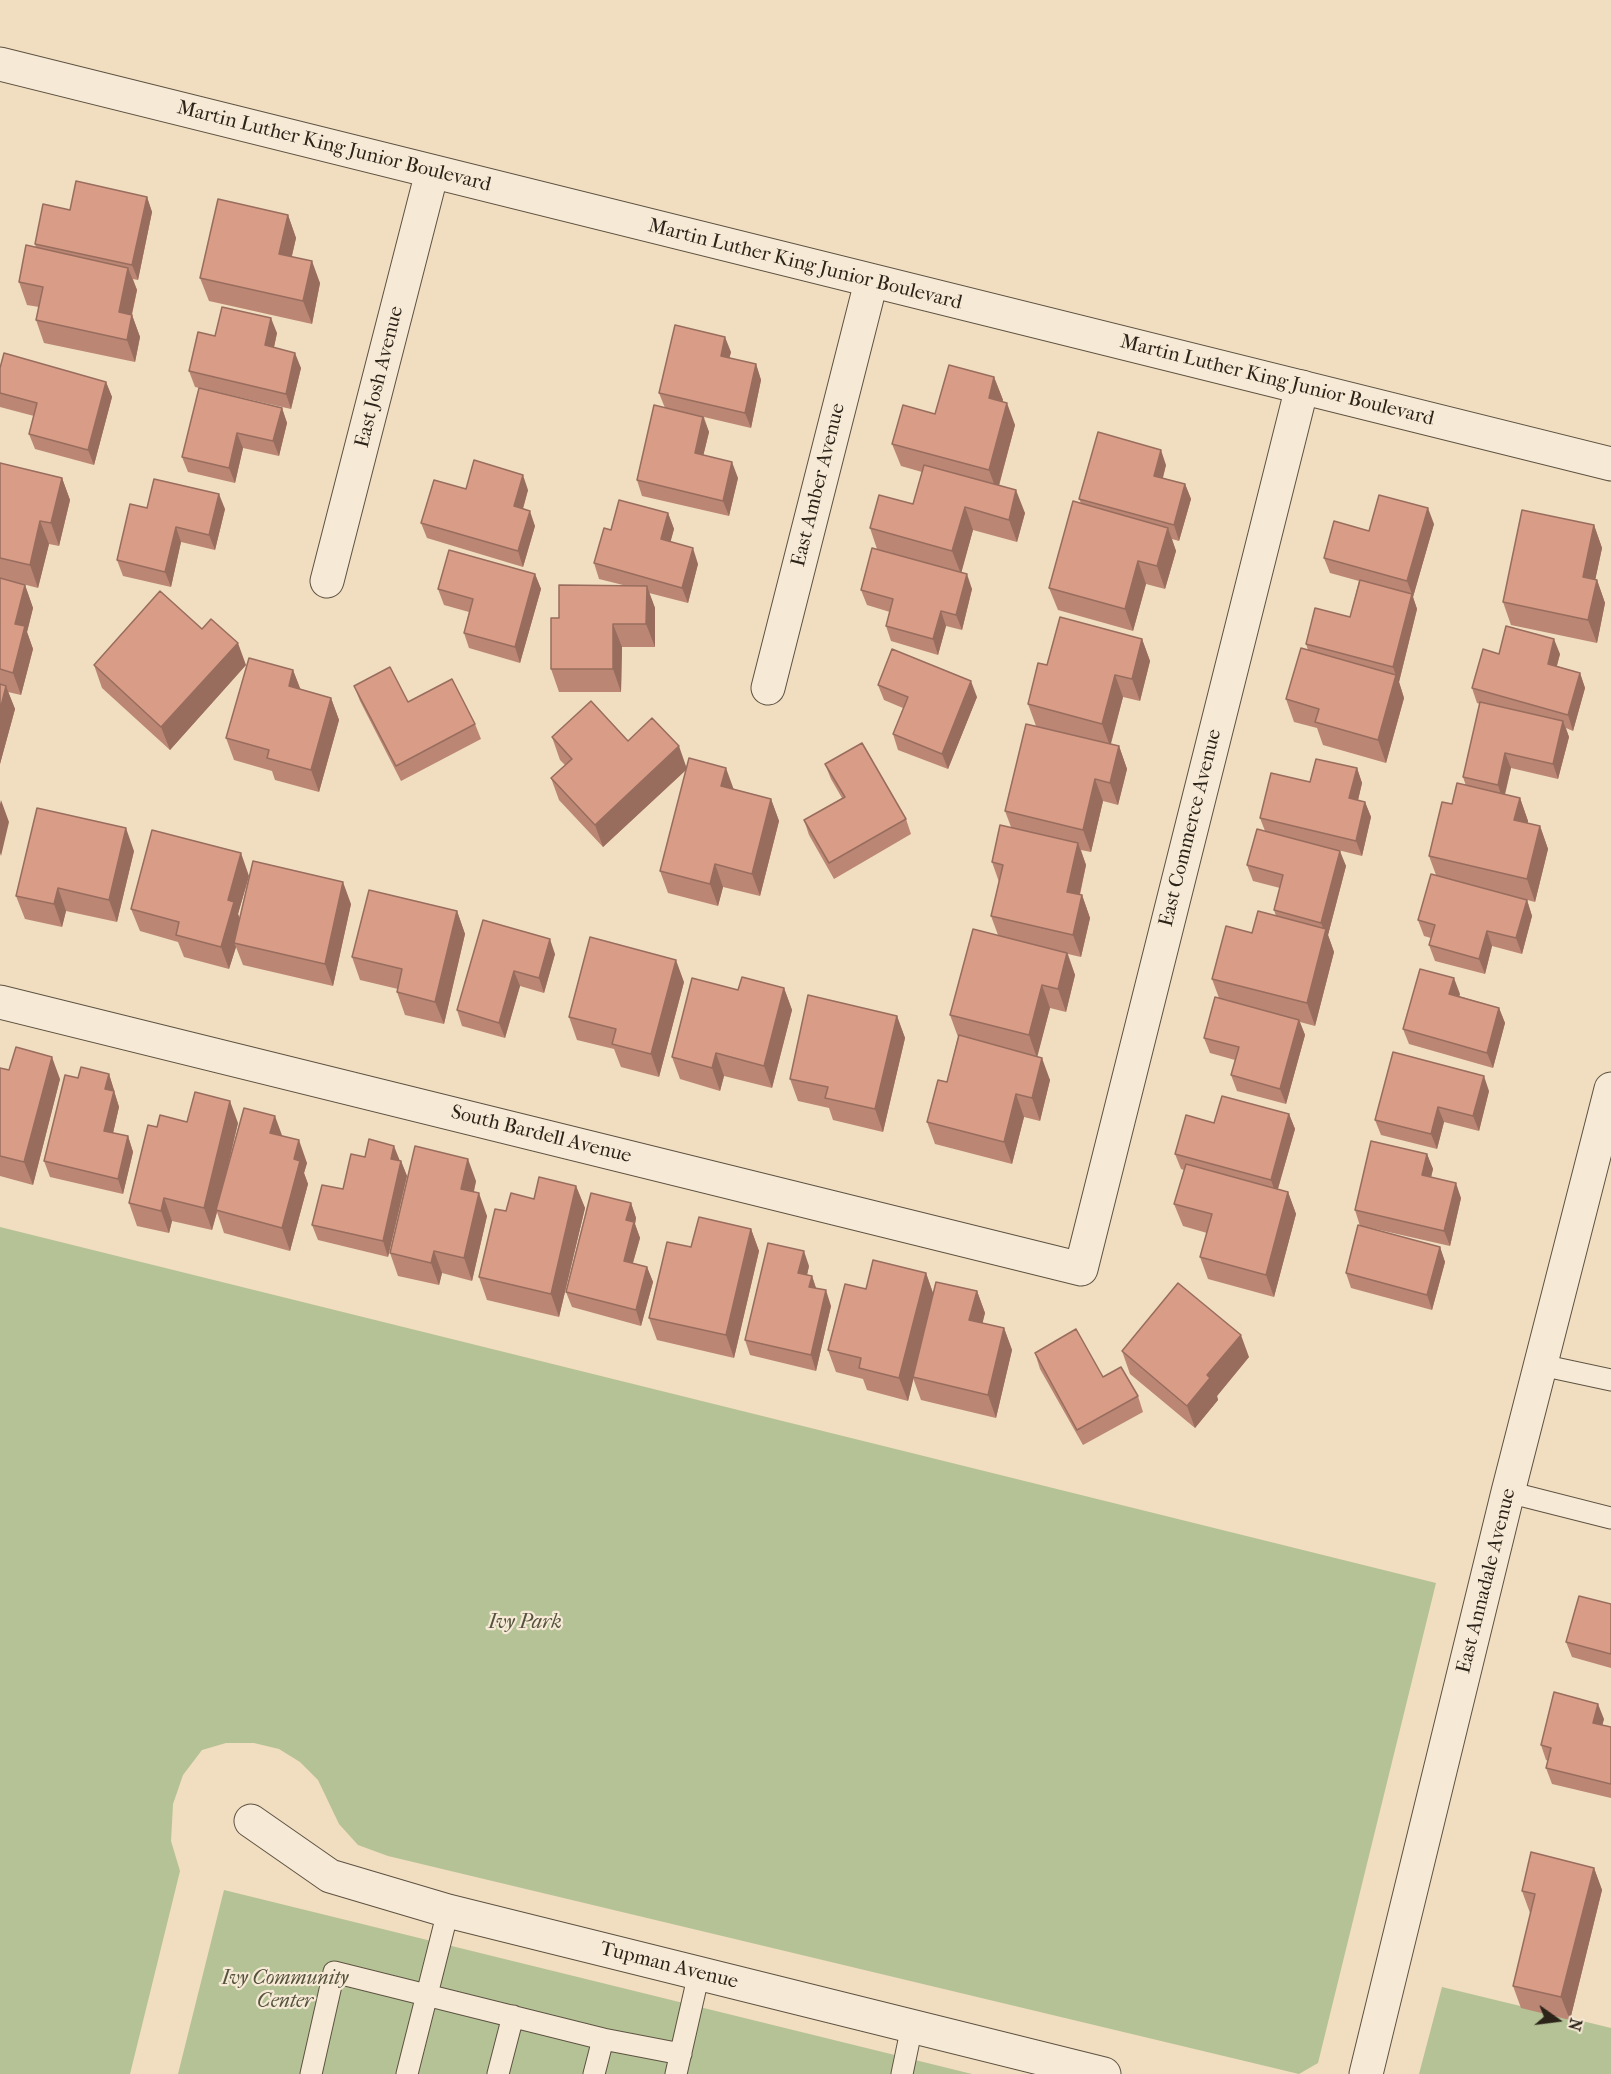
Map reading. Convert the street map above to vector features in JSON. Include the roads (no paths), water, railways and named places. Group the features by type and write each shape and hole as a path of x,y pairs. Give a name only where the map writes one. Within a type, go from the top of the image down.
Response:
{"street":[{"name":"Martin Luther King Junior Boulevard","path":"0,64 1611,464"},
{"name":"East Josh Avenue","path":"327,581 432,172"},
{"name":"East Amber Avenue","path":"768,688 871,282"},
{"name":"East Commerce Avenue","path":"1081,1269 1302,387"},
{"name":"South Bardell Avenue","path":"0,1002 1081,1269"},
{"name":"East Annadale Avenue","path":"1366,2074 1508,1492 1611,1089"},
{"name":"Tupman Avenue","path":"251,1821 330,1876 448,1911 912,2026 1044,2067 1104,2074"}],"lane":[{"path":"1541,1365 1611,1380"},
{"path":"1508,1492 1611,1518"},
{"path":"407,2074 448,1911"},
{"path":"311,2074 334,1972 603,2039 679,2064 699,1973"},
{"path":"498,2074 513,2016"},
{"path":"902,2074 912,2026"},
{"path":"594,2074 603,2039"}],"park label":[{"name":"Ivy Park","path":"525,1623"},
{"name":"Ivy Community Center","path":"285,1990"}]}
